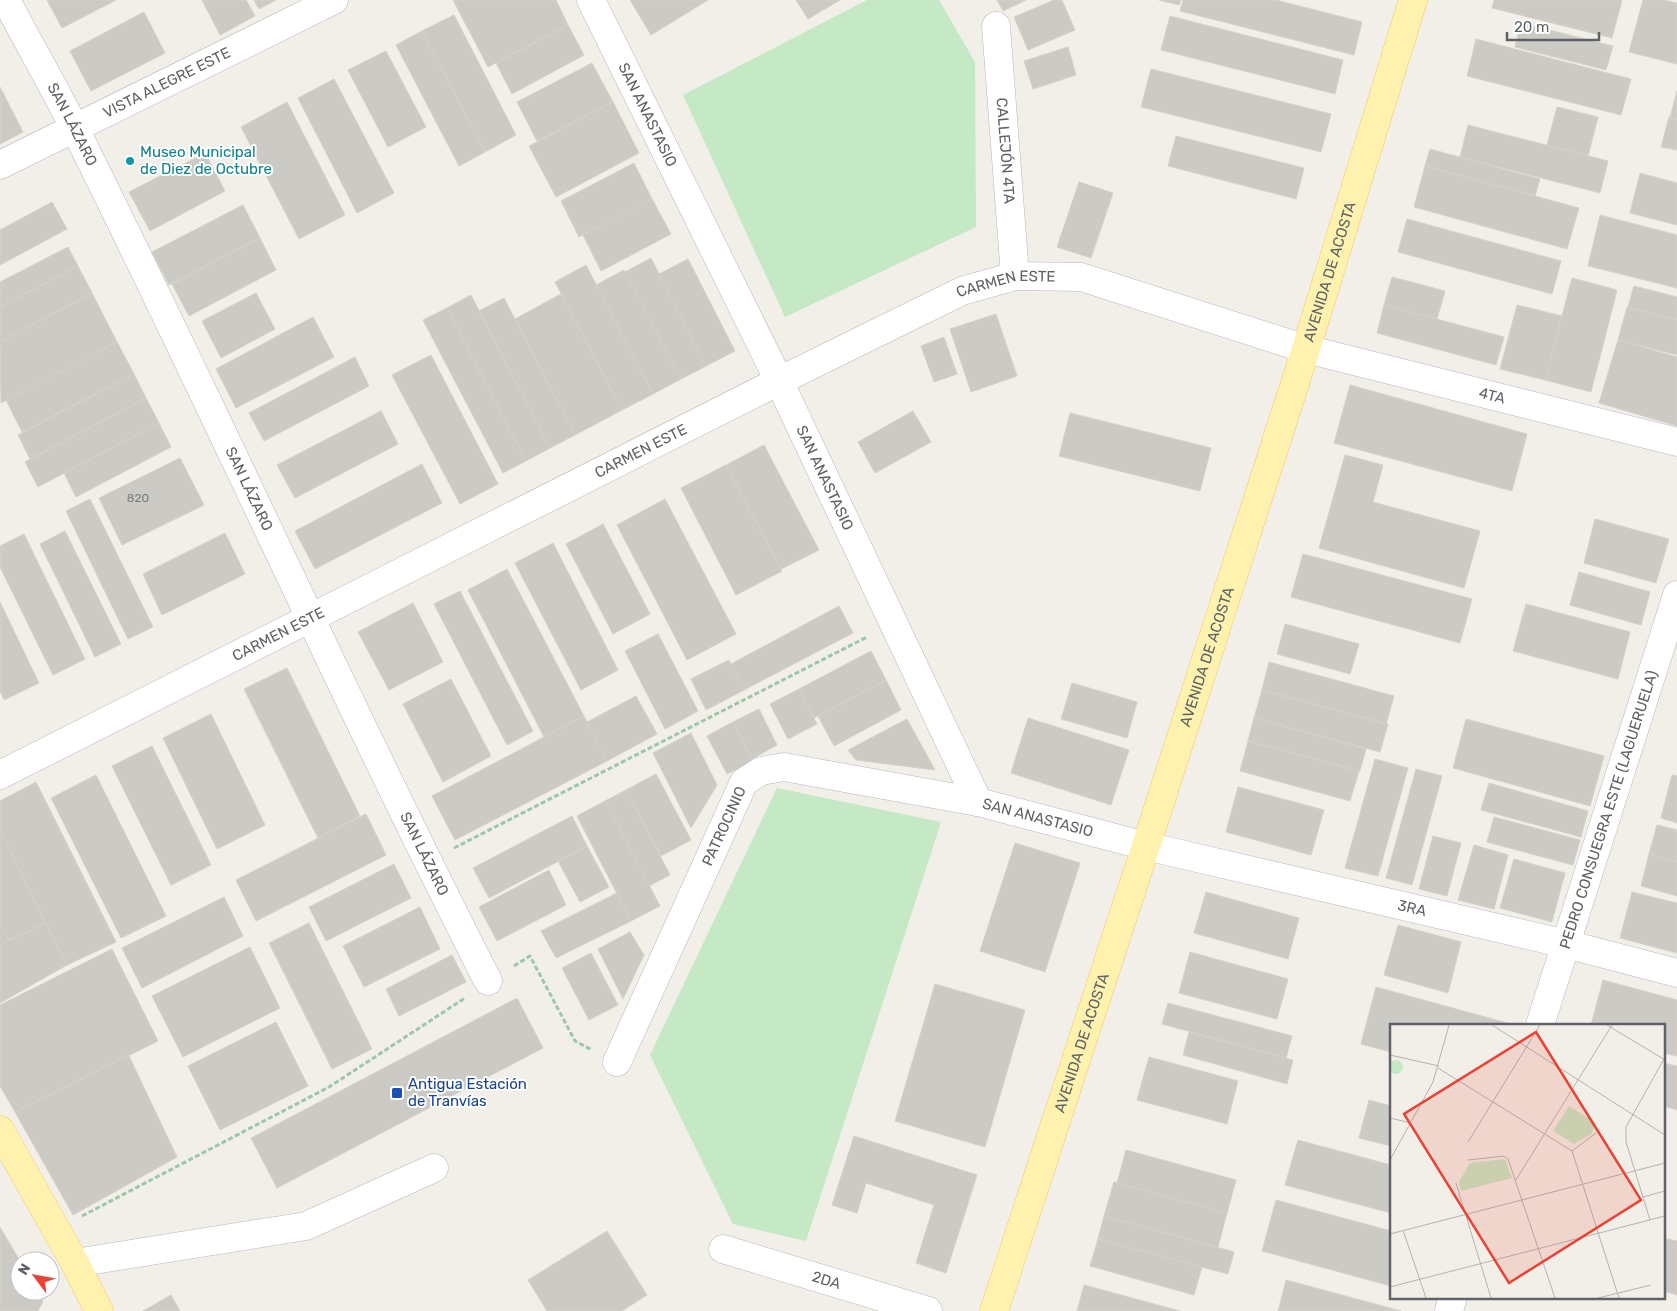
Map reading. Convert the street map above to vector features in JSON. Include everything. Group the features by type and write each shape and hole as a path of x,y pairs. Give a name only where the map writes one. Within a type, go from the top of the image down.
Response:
{"main road":[{"name":"AVENIDA DE ACOSTA","path":"994,1311 1306,349 1412,0"},
{"path":"0,1130 74,1263 91,1307"}],"street":[{"name":"SAN LÁZARO","path":"6,0 75,129 312,619 427,862 488,981"},
{"name":"VISTA ALEGRE ESTE","path":"0,165 334,0"},
{"name":"SAN ANASTASIO","path":"591,0 779,382 978,802 1146,846"},
{"name":"CALLEJÓN 4TA","path":"996,26 1015,276"},
{"name":"CARMEN ESTE","path":"0,775 962,291 1015,276 1081,278 1306,349"},
{"name":"4TA","path":"1306,349 1677,442"},
{"name":"PEDRO CONSUEGRA ESTE (LAGUERUELA)","path":"1540,1024 1677,594"},
{"name":"PATROCINIO","path":"617,1062 744,782 761,771 784,767 978,802"},
{"name":"3RA","path":"1146,846 1566,944 1677,973"},
{"path":"74,1263 306,1226 434,1168"},
{"name":"2DA","path":"723,1248 928,1311"},
{"path":"1449,1311 1453,1298"}],"path":[{"path":"427,862 894,623"},
{"path":"56,1230 329,1087 488,981 530,956 575,1041 617,1062"}],"green space":[{"path":"867,0 939,0 975,62 976,227 785,317 683,95"},
{"path":"777,788 941,822 806,1241 733,1224 650,1055"}],"building":[{"path":"47,0 116,0 62,28"},
{"path":"202,0 246,0 255,16 220,35"},
{"path":"254,0 276,0 259,9"},
{"path":"453,0 556,0 568,25 488,67"},
{"path":"630,0 708,0 651,35"},
{"path":"796,0 840,0 808,19"},
{"path":"997,0 1026,0 1003,11"},
{"path":"1054,0 1062,0 1075,30 1028,50 1014,17"},
{"path":"1159,0 1181,0 1179,5"},
{"path":"1183,0 1276,0 1362,22 1354,55 1180,11"},
{"path":"1494,0 1622,0 1612,38 1492,8"},
{"path":"1643,0 1664,0 1677,3 1677,64 1629,52"},
{"path":"144,12 165,53 91,91 70,51"},
{"path":"454,15 516,135 485,152 422,31"},
{"path":"1170,16 1343,60 1335,94 1161,50"},
{"path":"1521,23 1613,46 1606,70 1515,47"},
{"path":"568,25 584,55 512,94 496,63"},
{"path":"422,31 485,152 459,166 396,45"},
{"path":"1476,39 1631,79 1621,115 1467,76"},
{"path":"1068,47 1076,75 1033,89 1024,61"},
{"path":"386,51 426,127 388,147 348,70"},
{"path":"592,63 613,102 537,141 517,102"},
{"path":"1151,69 1331,114 1321,152 1141,107"},
{"path":"334,79 394,193 357,213 298,98"},
{"path":"0,87 23,132 0,144"},
{"path":"1677,91 1677,120 1670,118"},
{"path":"287,102 345,215 299,239 241,127"},
{"path":"613,102 639,153 556,197 529,146"},
{"path":"1557,107 1598,117 1588,156 1547,145"},
{"path":"1669,117 1677,120 1677,150 1661,147"},
{"path":"1468,125 1608,161 1600,193 1460,157"},
{"path":"1176,136 1304,168 1296,199 1168,166"},
{"path":"1430,149 1540,179 1535,196 1425,166"},
{"path":"205,153 225,191 150,231 129,192"},
{"path":"634,163 652,199 579,237 561,201"},
{"path":"1425,166 1579,208 1567,249 1414,207"},
{"path":"1640,173 1677,183 1677,225 1630,213"},
{"path":"1079,182 1113,193 1091,258 1057,247"},
{"path":"652,199 671,234 601,271 583,235"},
{"path":"52,202 67,229 0,265 0,230"},
{"path":"243,205 260,238 169,285 152,252"},
{"path":"1600,215 1677,235 1677,288 1588,266"},
{"path":"1407,219 1561,261 1552,294 1398,252"},
{"path":"260,238 276,270 189,316 172,284"},
{"path":"68,247 78,266 0,307 0,282"},
{"path":"651,258 706,366 681,379 625,272"},
{"path":"688,259 735,351 706,366 659,274"},
{"path":"586,265 653,394 622,410 555,282"},
{"path":"78,266 92,293 0,342 0,307"},
{"path":"624,270 681,379 653,394 596,285"},
{"path":"1392,277 1445,291 1437,319 1384,305"},
{"path":"1572,278 1617,290 1591,392 1545,380"},
{"path":"1634,286 1677,297 1677,320 1628,307"},
{"path":"92,293 117,342 1,403 0,342"},
{"path":"256,293 275,329 221,358 202,321"},
{"path":"561,294 622,410 575,435 515,319"},
{"path":"471,295 550,448 526,461 447,308"},
{"path":"504,298 575,435 550,448 479,311"},
{"path":"1384,305 1504,337 1496,365 1377,333"},
{"path":"1517,305 1562,316 1545,380 1500,369"},
{"path":"1627,307 1677,320 1677,355 1618,340"},
{"path":"447,308 526,461 503,473 423,320"},
{"path":"996,314 1017,376 971,392 950,329"},
{"path":"313,317 334,357 236,408 216,369"},
{"path":"944,337 957,374 934,382 921,346"},
{"path":"1618,340 1677,357 1677,426 1599,403"},
{"path":"117,342 134,374 22,432 6,400"},
{"path":"431,355 498,484 460,504 392,375"},
{"path":"355,357 369,386 264,441 249,413"},
{"path":"134,374 146,398 30,459 18,435"},
{"path":"1350,385 1527,434 1512,491 1334,443"},
{"path":"146,398 159,423 38,487 25,462"},
{"path":"381,411 398,444 295,498 277,465"},
{"path":"913,411 931,442 875,473 858,442"},
{"path":"1070,413 1211,448 1200,491 1059,456"},
{"path":"159,423 171,447 76,497 64,473"},
{"path":"764,445 819,550 781,569 726,465"},
{"path":"1345,455 1383,465 1373,502 1480,531 1464,588 1319,548"},
{"path":"180,458 204,505 122,545 99,498"},
{"path":"422,464 442,503 315,569 295,531"},
{"path":"726,465 782,571 736,595 681,488"},
{"path":"90,499 153,627 128,639 66,511"},
{"path":"665,499 736,634 687,660 617,525"},
{"path":"1595,519 1669,539 1656,583 1584,563"},
{"path":"603,524 650,614 613,634 566,544"},
{"path":"65,531 121,644 95,657 40,544"},
{"path":"225,533 245,574 162,615 143,574"},
{"path":"24,534 85,659 53,675 0,567 0,546"},
{"path":"553,543 618,670 581,690 515,563"},
{"path":"1303,554 1472,599 1460,643 1291,597"},
{"path":"507,569 584,716 544,737 468,590"},
{"path":"1579,572 1650,592 1641,625 1570,605"},
{"path":"460,591 533,731 507,745 434,604"},
{"path":"0,602 39,683 4,700 0,691"},
{"path":"413,603 443,662 389,690 358,632"},
{"path":"1526,604 1630,632 1618,679 1513,651"},
{"path":"839,606 853,633 744,690 731,664"},
{"path":"1285,624 1359,644 1350,674 1277,654"},
{"path":"658,634 698,711 665,729 625,651"},
{"path":"871,651 886,680 814,718 799,689"},
{"path":"729,660 744,690 706,710 691,679"},
{"path":"1269,662 1394,696 1386,724 1262,690"},
{"path":"287,668 360,816 318,838 244,689"},
{"path":"451,679 491,756 443,782 403,704"},
{"path":"886,680 901,710 834,746 818,716"},
{"path":"1072,683 1137,702 1127,738 1061,719"},
{"path":"799,689 817,724 788,739 770,704"},
{"path":"1262,690 1388,724 1380,752 1254,718"},
{"path":"636,696 657,734 607,761 587,722"},
{"path":"759,709 777,745 752,759 733,722"},
{"path":"211,714 265,825 217,849 163,738"},
{"path":"584,716 607,761 455,840 432,796"},
{"path":"1028,718 1129,750 1111,805 1011,773"},
{"path":"1254,718 1366,749 1360,771 1248,741"},
{"path":"907,719 935,770 856,760 848,750"},
{"path":"1466,719 1604,756 1590,806 1453,768"},
{"path":"733,722 753,761 727,774 707,736"},
{"path":"691,733 717,785 691,828 653,753"},
{"path":"1248,741 1359,771 1350,801 1240,771"},
{"path":"152,746 211,865 171,885 112,766"},
{"path":"1375,759 1408,768 1378,876 1345,868"},
{"path":"1416,769 1442,776 1412,885 1386,878"},
{"path":"656,774 691,840 661,856 626,790"},
{"path":"96,775 166,916 121,938 51,798"},
{"path":"1672,775 1677,776 1677,823 1661,818"},
{"path":"36,782 116,942 67,965 0,830 0,801"},
{"path":"1489,783 1588,811 1581,837 1481,810"},
{"path":"1238,787 1324,810 1311,855 1226,832"},
{"path":"626,790 670,875 649,886 605,801"},
{"path":"605,801 660,906 631,921 577,816"},
{"path":"366,814 386,855 256,921 236,880"},
{"path":"572,816 587,846 489,898 473,868"},
{"path":"1494,817 1580,840 1573,865 1487,842"},
{"path":"1657,825 1677,830 1677,862 1649,854"},
{"path":"0,830 46,923 9,940 0,923"},
{"path":"1433,836 1461,843 1447,896 1419,889"},
{"path":"1015,843 1080,863 1045,972 980,951"},
{"path":"1474,845 1508,855 1494,909 1458,900"},
{"path":"587,846 609,887 580,902 558,861"},
{"path":"1649,854 1677,862 1677,896 1641,886"},
{"path":"1514,859 1565,873 1552,922 1500,908"},
{"path":"394,864 411,898 326,941 309,907"},
{"path":"549,870 566,905 497,941 479,907"},
{"path":"1206,892 1299,918 1288,959 1194,933"},
{"path":"1632,892 1677,903 1677,953 1620,938"},
{"path":"617,893 631,921 556,958 541,931"},
{"path":"224,897 243,936 142,988 122,948"},
{"path":"420,907 440,949 364,987 343,946"},
{"path":"0,923 9,940 0,945"},
{"path":"46,923 67,965 0,1003 0,945"},
{"path":"309,923 372,1049 332,1069 269,943"},
{"path":"1398,925 1461,942 1448,993 1384,975"},
{"path":"630,932 644,955 623,999 598,949"},
{"path":"250,947 280,1008 183,1057 152,996"},
{"path":"112,949 158,1041 15,1112 0,1086 0,1005"},
{"path":"1190,952 1288,979 1277,1019 1179,993"},
{"path":"591,953 618,1005 589,1020 562,968"},
{"path":"452,955 466,982 399,1016 386,989"},
{"path":"1603,980 1677,1000 1677,1056 1664,1053 1664,1024 1591,1024"},
{"path":"935,984 1025,1010 985,1147 895,1121"},
{"path":"1376,987 1511,1024 1390,1024 1390,1052 1361,1044"},
{"name":"Antigua Estación de Tranvías","path":"517,998 543,1048 277,1188 251,1138"},
{"path":"1168,1003 1292,1036 1286,1058 1162,1024"},
{"path":"276,1022 308,1086 220,1130 188,1066"},
{"path":"1189,1032 1293,1060 1287,1084 1183,1055"},
{"path":"128,1054 177,1157 73,1215 15,1112"},
{"path":"1149,1057 1238,1081 1227,1124 1137,1100"},
{"path":"1664,1063 1677,1066 1677,1110 1664,1106"},
{"path":"1369,1100 1390,1106 1390,1146 1359,1138"},
{"path":"854,1136 977,1175 946,1273 916,1263 934,1205 866,1183 857,1213 832,1205"},
{"path":"1298,1140 1390,1165 1390,1213 1285,1185"},
{"path":"1126,1150 1236,1180 1227,1213 1117,1183"},
{"path":"1114,1182 1227,1213 1218,1247 1104,1216"},
{"path":"1276,1200 1390,1231 1390,1286 1262,1251"},
{"path":"1104,1216 1234,1252 1228,1274 1098,1239"},
{"path":"0,1227 14,1251 10,1251 10,1301 43,1301 38,1311 0,1311"},
{"path":"607,1231 647,1295 622,1311 547,1311 528,1280"},
{"path":"1664,1238 1677,1241 1677,1295 1664,1291"},
{"path":"1098,1239 1202,1267 1194,1295 1090,1266"},
{"path":"1286,1280 1401,1311 1278,1311"},
{"path":"1084,1285 1180,1311 1077,1311"},
{"path":"171,1295 180,1311 143,1311"}],"place":[{"name":"Museo Municipal de Diez de Octubre","path":"130,161"},
{"name":"Antigua Estación de Tranvías","path":"397,1093"}]}
